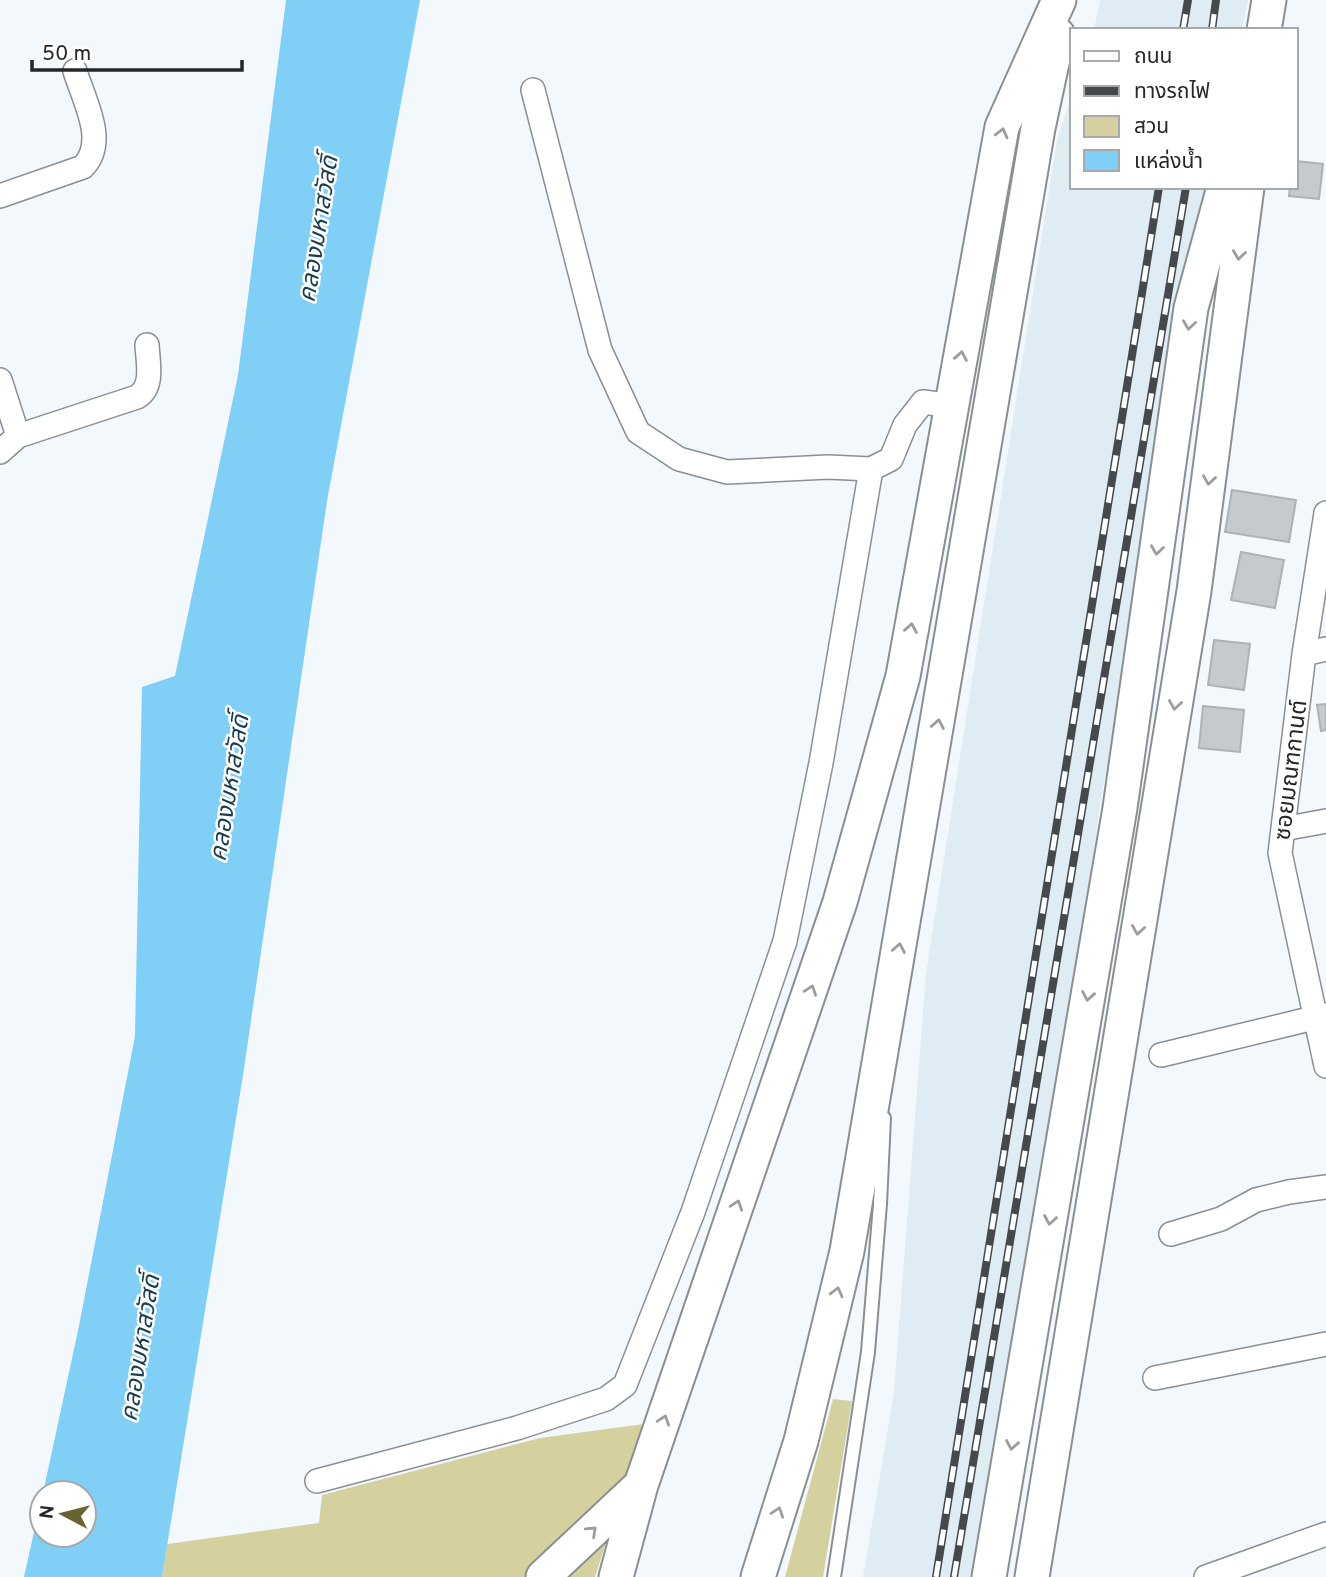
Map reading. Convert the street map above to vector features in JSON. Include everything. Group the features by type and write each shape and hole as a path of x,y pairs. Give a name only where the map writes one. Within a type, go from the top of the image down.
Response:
{"main road":[{"path":"616,1577 641,1485 841,902 903,676 1002,127 1059,0"},
{"path":"758,1577 801,1441 847,1251 1036,141 1065,0"},
{"path":"1265,28 1269,0"},
{"path":"989,1577 1120,808 1191,308 1223,189"},
{"path":"1032,1577 1194,591 1247,189"},
{"path":"543,1577 641,1485"}],"street":[{"path":"0,196 83,167 93,157 96,136 75,71"},
{"path":"533,90 600,350 638,432 679,459 727,472 828,467 871,469 891,459 905,425 923,402 953,406"},
{"path":"0,452 18,436 145,393 148,384 147,345"},
{"path":"0,380 18,436"},
{"path":"317,1481 517,1428 606,1399 625,1385 693,1212 785,941 821,764 871,469"},
{"name":"ซอยมณฑกานต์","path":"1326,513 1315,652 1280,853 1321,1016 1326,1066"},
{"path":"1283,829 1326,821"},
{"path":"1161,1055 1321,1016"},
{"path":"1171,1234 1222,1219 1256,1200 1326,1187"},
{"path":"1155,1378 1326,1344"},
{"path":"1206,1577 1326,1534"}],"lane":[{"path":"834,1577 868,1352 880,1204 890,1003"}],"shaded area":[{"path":"1100,0 1248,0 1242,28 1094,28"},
{"path":"1070,100 1070,189 1213,189 1099,810 1003,1577 863,1577 894,1393 926,973 1057,140"}],"green space":[{"path":"833,1399 852,1401 823,1577 785,1577"},
{"path":"644,1424 595,1577 162,1577 167,1544 319,1523 322,1495 540,1438"}],"water":[{"name":"คลองมหาสวัสดิ์","path":"286,0 420,0 327,501 243,1075 162,1577 24,1577 30,1549 98,1549 98,1479 46,1479 79,1326 135,1036 142,687 175,676 238,375"}],"building":[{"path":"1298,161 1323,164 1319,199 1289,196 1290,189 1298,189"},
{"path":"1232,490 1296,500 1289,542 1225,532"},
{"path":"1241,552 1284,560 1275,608 1231,600"},
{"path":"1214,640 1250,644 1244,690 1208,685"},
{"path":"1326,704 1326,730 1321,731 1317,705"},
{"path":"1203,706 1244,710 1240,752 1199,748"}],"railway":[{"path":"1183,28 1188,0"},
{"path":"1212,28 1216,0"},
{"path":"936,1577 1159,189"},
{"path":"954,1577 1186,189"}]}
